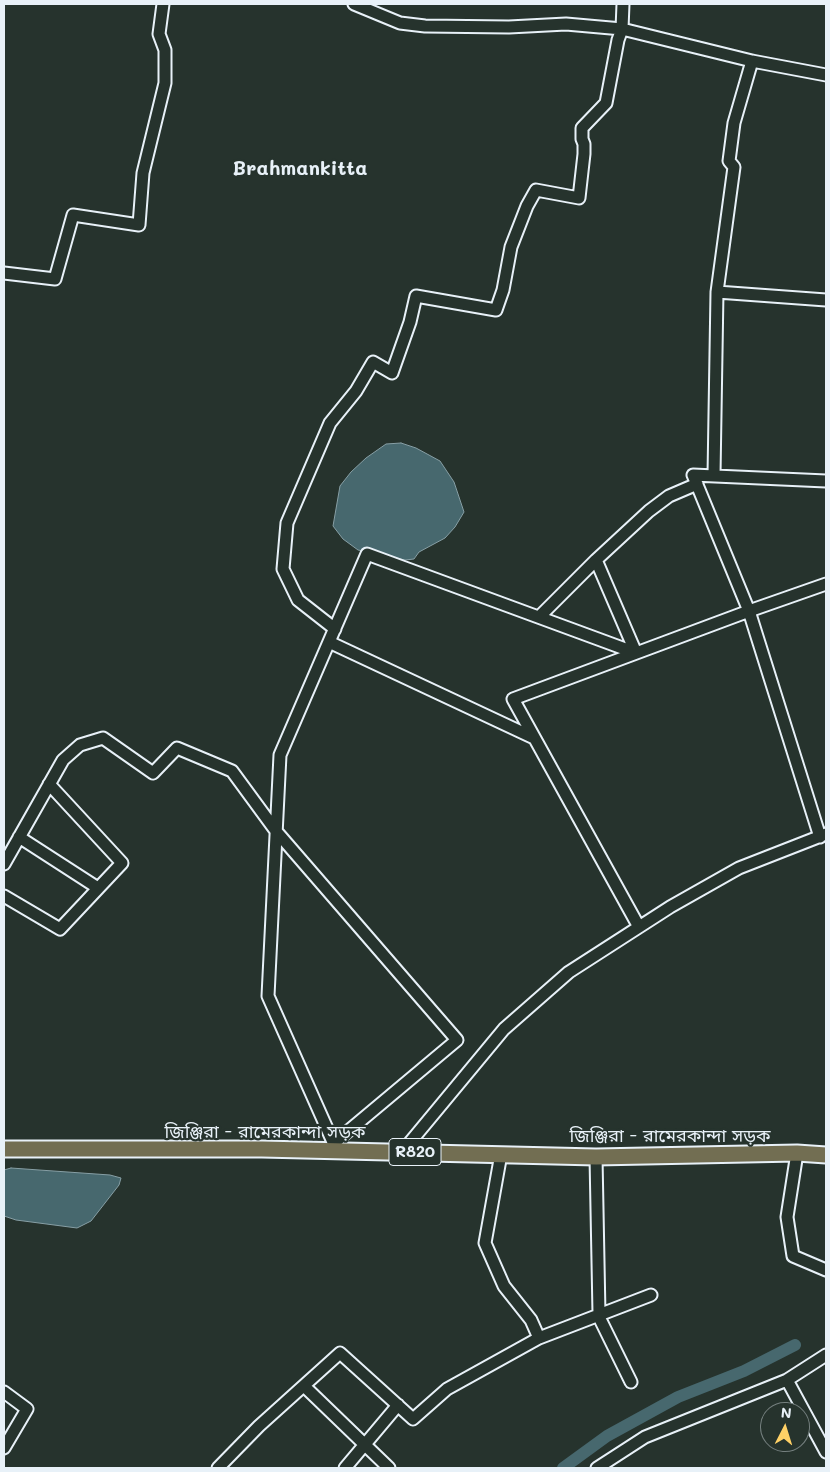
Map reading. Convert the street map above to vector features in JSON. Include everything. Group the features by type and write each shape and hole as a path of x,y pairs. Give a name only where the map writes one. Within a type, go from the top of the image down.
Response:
{"main road":[{"name":"জিঞ্জিরা - রামেরকান্দা সড়ক","path":"4,1149 336,1147 402,1152 596,1156 798,1153 826,1155"}],"street":[{"path":"4,273 55,278 73,216 139,225 143,173 165,83 165,50 159,34 163,4"},
{"path":"354,4 400,22 425,26 509,27 566,24 622,29 752,61 826,74"},
{"path":"335,629 298,600 283,569 287,523 330,423 356,391 373,362 392,373 410,322 416,296 496,310 503,290 511,247 527,206 536,190 579,198 584,154 582,128 606,103 618,40 622,29 623,4"},
{"path":"714,475 717,292 734,167 729,162 734,123 752,61"},
{"path":"717,292 826,300"},
{"path":"402,1152 504,1029 569,972 670,908 739,868 823,835 749,611 693,475 826,481"},
{"path":"539,617 649,510 669,496 697,484"},
{"path":"4,864 62,760 80,746 103,738 153,773 177,748 232,771 276,831 457,1040 336,1147 268,996 276,831 280,755 367,554 636,653"},
{"path":"596,560 636,653"},
{"path":"639,927 513,699 826,584"},
{"path":"329,642 534,738"},
{"path":"4,896 60,929 122,863 49,784"},
{"path":"19,837 98,888"},
{"path":"798,1153 787,1218 793,1256 826,1270"},
{"path":"501,1154 485,1243 504,1286 531,1320 539,1338"},
{"path":"596,1156 599,1314 631,1382"},
{"path":"218,1468 259,1426 340,1353 413,1419 447,1389 539,1338 651,1295"},
{"path":"597,1468 645,1437 787,1380 826,1355"},
{"path":"787,1380 826,1452"},
{"path":"304,1386 389,1468"},
{"path":"4,1392 27,1410 4,1448"},
{"path":"345,1468 398,1405"}],"water":[{"path":"401,443 416,448 440,461 454,482 464,512 455,527 445,538 419,552 414,559 405,560 358,550 343,539 333,526 340,486 351,472 366,458 386,444"},
{"path":"11,1168 110,1175 121,1178 119,1185 91,1221 77,1228 16,1220 4,1216 4,1170"}],"waterway":[{"path":"563,1468 607,1436 678,1397 744,1371 795,1345"}],"district":[{"name":"Brahmankitta","path":"300,169"}]}
